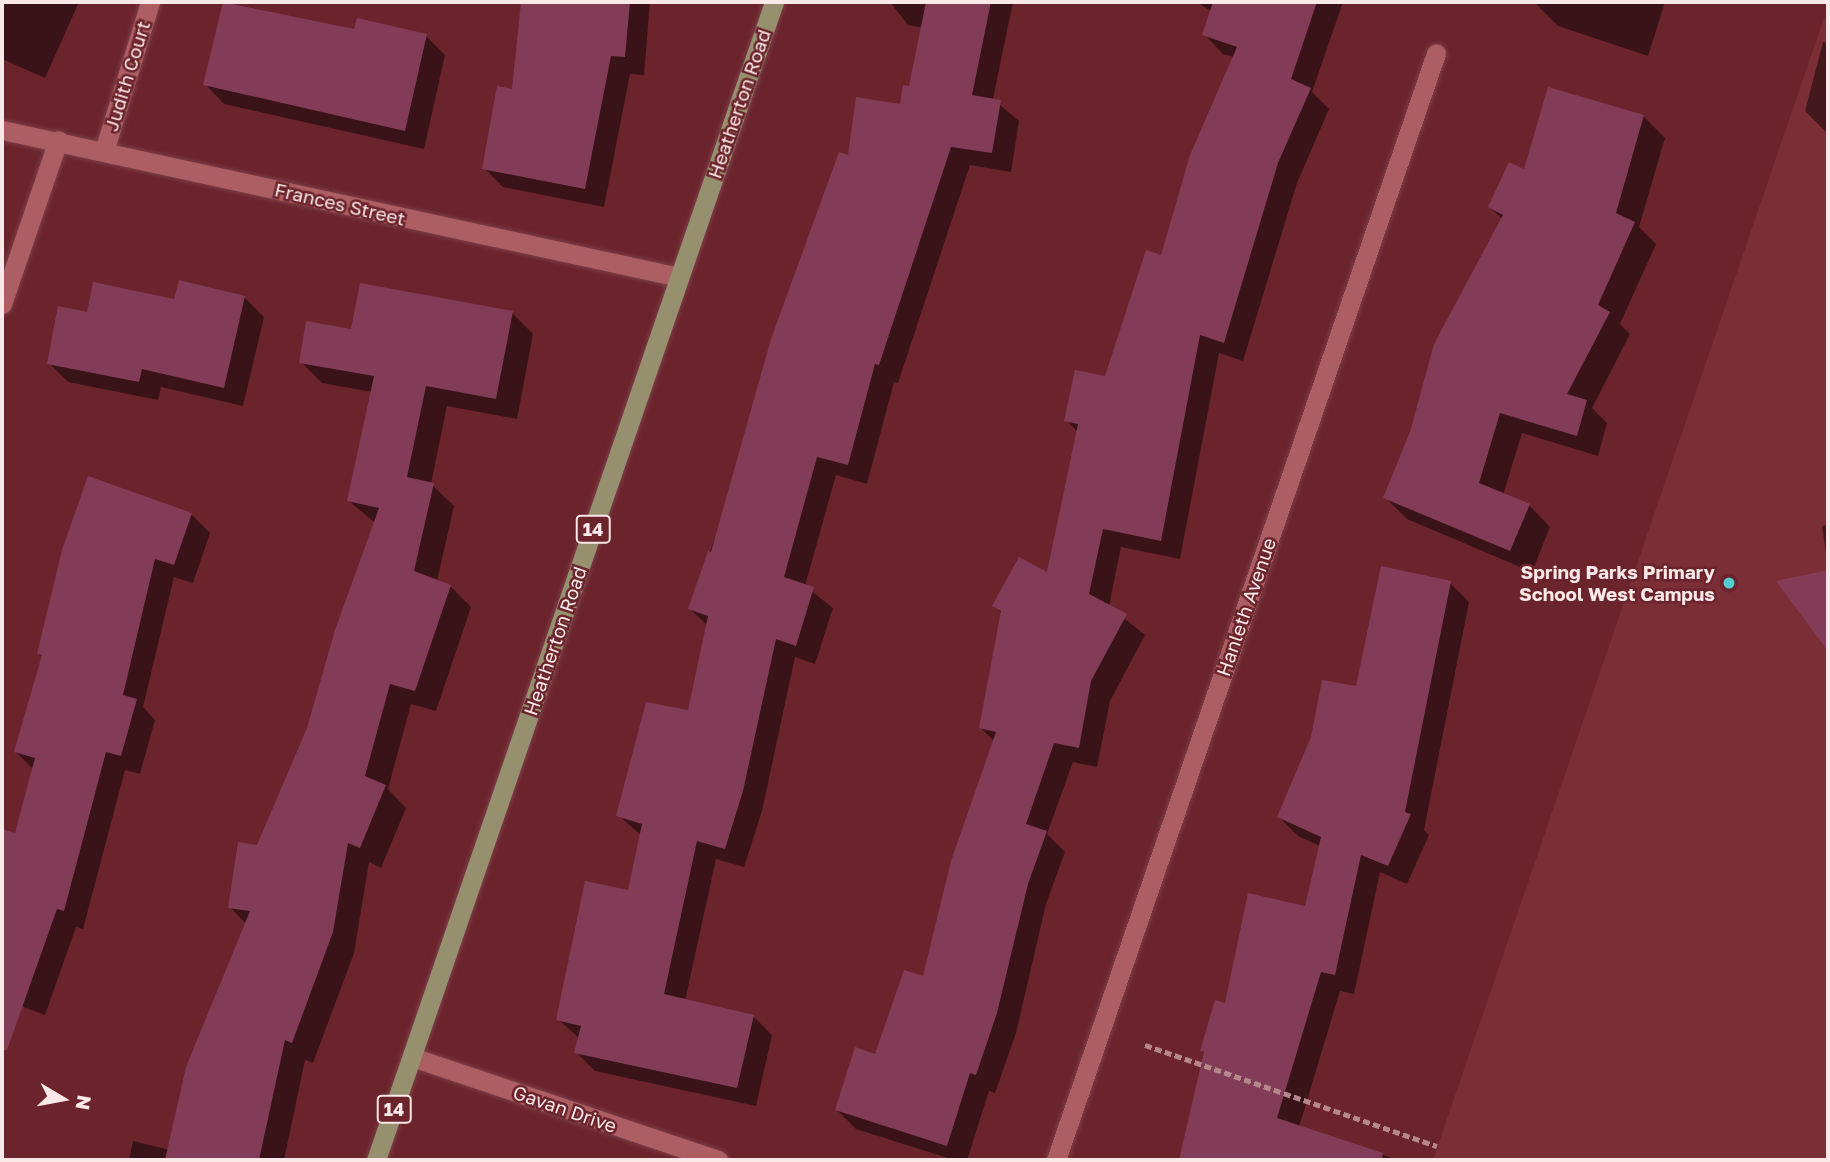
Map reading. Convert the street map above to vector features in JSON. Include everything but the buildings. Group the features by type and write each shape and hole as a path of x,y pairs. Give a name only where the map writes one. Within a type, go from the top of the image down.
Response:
{"main road":[{"name":"Heatherton Road","path":"376,1160 774,2"}],"street":[{"name":"Judith Court","path":"104,151 150,2"},
{"name":"Hanleth Avenue","path":"1056,1160 1436,53"},
{"name":"Frances Street","path":"2,130 58,140 679,277"},
{"path":"2,304 58,140"},
{"name":"Gavan Drive","path":"412,1057 718,1160"}],"path":[{"path":"1144,1045 1437,1146"}],"shaded area":[{"name":"Spring Parks Primary School West Campus","path":"1824,18 1828,20 1828,1160 1433,1160"}],"place":[{"name":"Spring Parks Primary School West Campus","path":"1729,583"}]}
